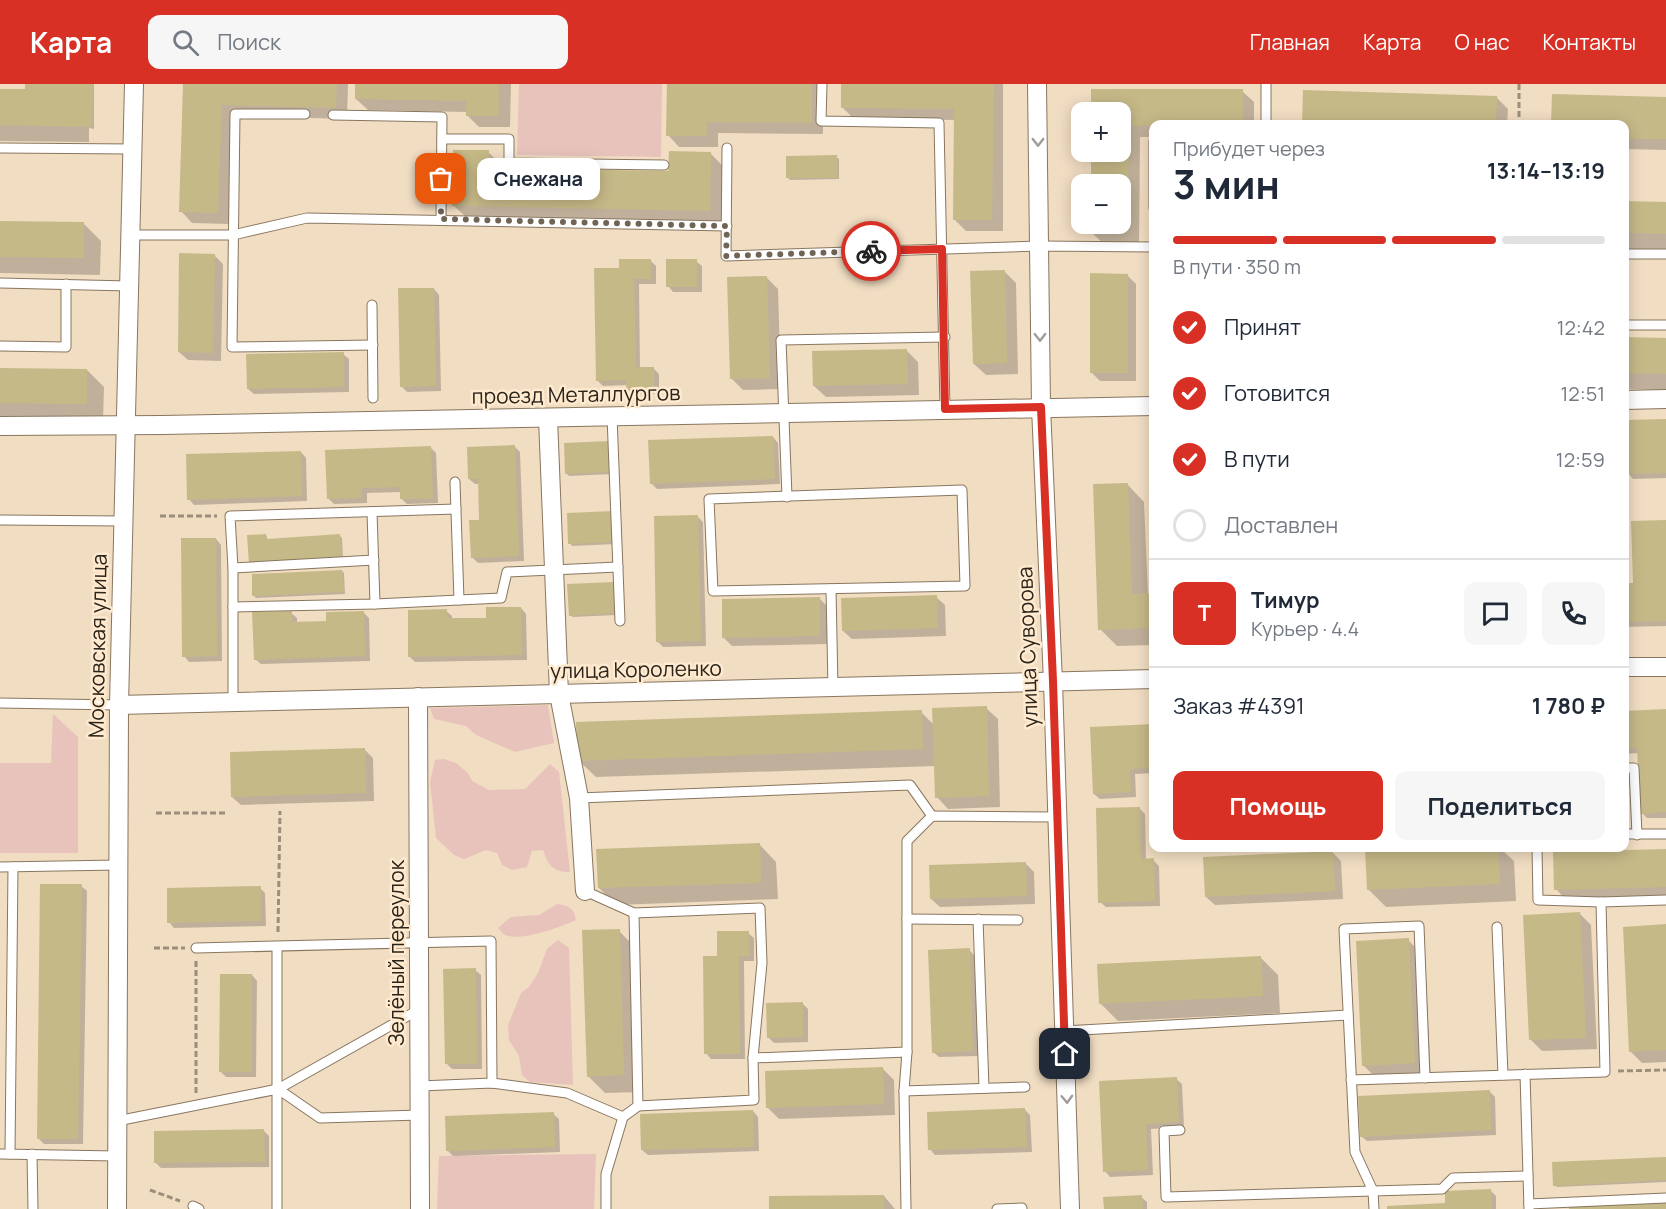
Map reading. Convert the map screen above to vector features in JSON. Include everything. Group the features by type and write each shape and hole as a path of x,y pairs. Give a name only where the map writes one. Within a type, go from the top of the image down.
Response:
{"street":[{"name":"Московская улица","path":"117,1209 119,705 134,84"},
{"name":"улица Суворова","path":"1037,84 1041,407 1053,681 1070,1209"},
{"path":"1629,400 1666,399"},
{"name":"проезд Металлургов","path":"0,426 125,426 1149,406"},
{"path":"548,418 559,694 579,798 585,891"},
{"path":"1629,667 1666,667"},
{"name":"улица Короленко","path":"119,705 1149,679"},
{"name":"Зелёный переулок","path":"418,698 420,1209"}],"lane":[{"path":"822,84 821,121 939,123 945,409"},
{"path":"1266,84 1266,120"},
{"path":"305,114 235,114 232,347 373,345"},
{"path":"333,115 442,117 441,219"},
{"path":"442,138 509,139 509,163 664,165"},
{"path":"0,148 133,149"},
{"path":"727,148 726,256 1039,246 1149,247"},
{"path":"130,235 233,235 307,218 727,226"},
{"path":"1629,254 1666,254"},
{"path":"0,283 129,286"},
{"path":"0,346 66,346 66,284"},
{"path":"372,305 374,398"},
{"path":"1629,325 1666,326"},
{"path":"787,497 781,340 945,337"},
{"path":"612,417 620,621"},
{"path":"455,482 459,600"},
{"path":"962,490 965,585 831,589 713,591 709,499 962,490"},
{"path":"234,702 233,568 230,516 456,509"},
{"path":"372,512 375,604"},
{"path":"0,520 123,521"},
{"path":"233,568 374,560"},
{"path":"233,607 501,598 507,572 618,567"},
{"path":"831,589 832,687"},
{"path":"0,703 119,705"},
{"path":"1629,768 1634,768 1637,835"},
{"path":"579,798 910,785 932,816"},
{"path":"906,1209 904,1091 908,1052 907,841 932,816 1057,817"},
{"path":"1629,834 1666,834"},
{"path":"1537,852 1538,900 1601,902 1666,900"},
{"path":"0,867 118,865"},
{"path":"13,867 5,1154 117,1156"},
{"path":"585,891 634,913 760,908 762,963 753,1058 754,1100 638,1106 623,1118 606,1174 606,1209"},
{"path":"1351,1080 1605,1072 1601,902"},
{"path":"634,913 638,1106"},
{"path":"907,919 1018,920"},
{"path":"978,919 984,1088"},
{"path":"1374,1209 1373,1191 1355,1152 1344,929 1419,926 1425,1077"},
{"path":"1497,927 1503,1075"},
{"path":"196,948 491,941 492,1083"},
{"path":"277,947 278,1209"},
{"path":"117,1121 278,1089 420,1009"},
{"path":"1064,1031 1348,1015"},
{"path":"753,1058 908,1052"},
{"path":"1525,1074 1529,1206 1666,1198"},
{"path":"420,1086 492,1083 567,1093 623,1118"},
{"path":"904,1091 1025,1087"},
{"path":"278,1089 320,1118 420,1115"},
{"path":"1180,1130 1164,1131 1166,1197 1442,1189 1453,1178 1528,1176"},
{"path":"32,1154 33,1209"},
{"path":"997,1209 1022,1208"}],"path":[{"path":"1519,84 1519,120"},
{"path":"160,516 230,516"},
{"path":"277,947 280,811"},
{"path":"156,813 225,813"},
{"path":"154,948 196,948 196,1105"},
{"path":"1605,1072 1666,1070"},
{"path":"150,1190 196,1208"}],"shaded area":[{"path":"519,84 662,84 661,157 517,155"},
{"path":"548,705 554,743 515,752 476,735 466,726 434,719 430,708"},
{"path":"53,714 78,737 78,853 0,853 0,763 51,763"},
{"path":"444,759 456,763 468,773 472,781 489,790 525,789 550,764 559,772 570,872 559,871 552,867 543,850 532,851 527,867 512,870 502,865 497,853 486,850 464,859 454,855 436,838 430,782 435,760"},
{"path":"557,904 570,908 576,920 551,930 520,937 505,935 498,928 511,917 539,915"},
{"path":"558,940 569,948 573,1085 530,1082 522,1075 519,1056 509,1040 508,1025 521,993 529,987 538,973 547,949"},
{"path":"596,1154 594,1209 437,1209 439,1156"}],"building":[{"path":"25,84 93,84 92,127 0,125 0,89 25,89"},
{"path":"183,84 337,84 336,108 222,105 218,213 179,212"},
{"path":"355,84 499,84 499,116 466,116 466,101 355,99"},
{"path":"667,84 812,84 812,123 707,122 707,136 666,136"},
{"path":"841,84 994,84 992,220 953,220 954,109 841,108"},
{"path":"1091,89 1243,89 1243,120 1149,120 1149,126 1131,126 1131,102 1091,102"},
{"path":"1303,90 1497,96 1496,120 1302,120"},
{"path":"1552,94 1666,97 1666,139 1629,139 1629,120 1551,120"},
{"path":"453,150 489,150 489,168 668,171 669,151 711,152 710,211 452,206"},
{"path":"837,155 837,178 786,178 786,156"},
{"path":"1091,162 1129,162 1129,174 1091,174"},
{"path":"1629,201 1666,202 1666,234 1629,233"},
{"path":"0,221 84,222 84,258 0,257"},
{"path":"179,253 215,254 213,353 178,352"},
{"path":"619,259 651,259 651,279 634,279 636,367 654,367 654,389 626,389 626,380 596,381 594,268 619,268"},
{"path":"666,259 697,259 697,287 666,287"},
{"path":"1005,270 1007,363 973,364 970,271"},
{"path":"1090,273 1128,274 1128,373 1090,373"},
{"path":"767,276 770,378 730,379 727,277"},
{"path":"398,288 434,288 436,386 400,387"},
{"path":"1629,337 1666,338 1666,374 1629,373"},
{"path":"907,349 908,384 813,386 812,351"},
{"path":"344,352 344,387 247,389 246,354"},
{"path":"0,368 87,369 87,404 0,403"},
{"path":"1666,419 1666,473 1629,474 1629,420"},
{"path":"773,436 775,479 650,484 648,440"},
{"path":"610,441 611,472 565,474 564,443"},
{"path":"515,445 519,556 471,558 469,520 479,520 478,479 468,479 467,447"},
{"path":"431,446 433,499 400,499 400,487 362,488 362,498 327,499 325,450"},
{"path":"301,451 302,496 187,500 186,454"},
{"path":"1128,483 1132,594 1149,593 1149,628 1098,630 1093,484"},
{"path":"613,511 615,542 568,544 567,513"},
{"path":"698,515 701,641 656,642 654,516"},
{"path":"1666,520 1666,621 1629,622 1629,583 1633,583 1631,521"},
{"path":"266,534 267,539 340,534 342,558 249,564 247,535"},
{"path":"181,538 216,538 217,656 182,657"},
{"path":"342,570 344,592 252,596 252,574"},
{"path":"613,582 615,613 569,616 567,584"},
{"path":"937,595 938,628 842,631 841,598"},
{"path":"820,597 820,636 722,638 722,599"},
{"path":"486,607 521,607 522,655 408,657 408,610 447,609 447,618 486,618"},
{"path":"292,611 292,622 326,621 326,612 364,611 365,656 254,660 252,612"},
{"path":"987,706 989,796 935,798 932,708"},
{"path":"1666,709 1666,812 1640,814 1637,748 1629,749 1629,711"},
{"path":"922,710 923,749 577,761 576,722"},
{"path":"1149,724 1149,768 1130,769 1131,792 1093,794 1090,727"},
{"path":"365,748 366,793 231,797 230,752"},
{"path":"1140,807 1141,859 1154,858 1155,901 1098,903 1096,808"},
{"path":"760,843 761,883 598,888 596,849"},
{"path":"1666,849 1666,887 1554,890 1553,852 1629,852 1629,850"},
{"path":"1333,852 1335,891 1205,897 1203,857"},
{"path":"1365,852 1498,852 1500,884 1367,890"},
{"path":"1026,862 1027,896 930,899 929,865"},
{"path":"40,884 82,884 78,1139 37,1139"},
{"path":"261,886 261,921 167,923 167,888"},
{"path":"1580,912 1586,1038 1529,1040 1523,915"},
{"path":"1666,924 1666,1050 1629,1052 1623,927"},
{"path":"620,929 624,1075 587,1077 582,930"},
{"path":"717,931 749,931 749,956 739,956 740,1054 704,1054 703,956 717,956"},
{"path":"1409,938 1415,1063 1362,1066 1356,941"},
{"path":"970,948 973,1051 932,1053 928,950"},
{"path":"1261,956 1263,996 1099,1004 1097,964"},
{"path":"476,968 477,1064 445,1064 443,969"},
{"path":"220,974 252,974 252,1072 219,1072"},
{"path":"803,1002 803,1037 767,1038 766,1003"},
{"path":"883,1067 884,1104 766,1108 765,1071"},
{"path":"1177,1077 1179,1122 1146,1124 1148,1170 1103,1172 1099,1081"},
{"path":"1490,1090 1491,1130 1360,1137 1358,1096"},
{"path":"1025,1108 1027,1147 928,1150 927,1112"},
{"path":"753,1110 754,1147 641,1150 640,1114"},
{"path":"554,1112 555,1147 446,1151 445,1116"},
{"path":"264,1129 265,1162 154,1163 154,1131"},
{"path":"1666,1157 1666,1180 1553,1186 1552,1162"},
{"path":"1491,1189 1492,1209 1387,1209 1387,1206 1445,1203 1445,1191"},
{"path":"884,1195 884,1209 769,1209 769,1196"},
{"path":"1142,1195 1143,1209 1104,1209 1103,1197"},
{"path":"1666,1203 1666,1209 1569,1209 1569,1207"}],"way so far":[{"path":"441,179 441,219 727,226 726,256 871,251"}],"place":[{"name":"Снежана","path":"441,179"}],"route":[{"path":"871,251 942,249 945,409 1041,407 1053,681 1065,1054"}]}
